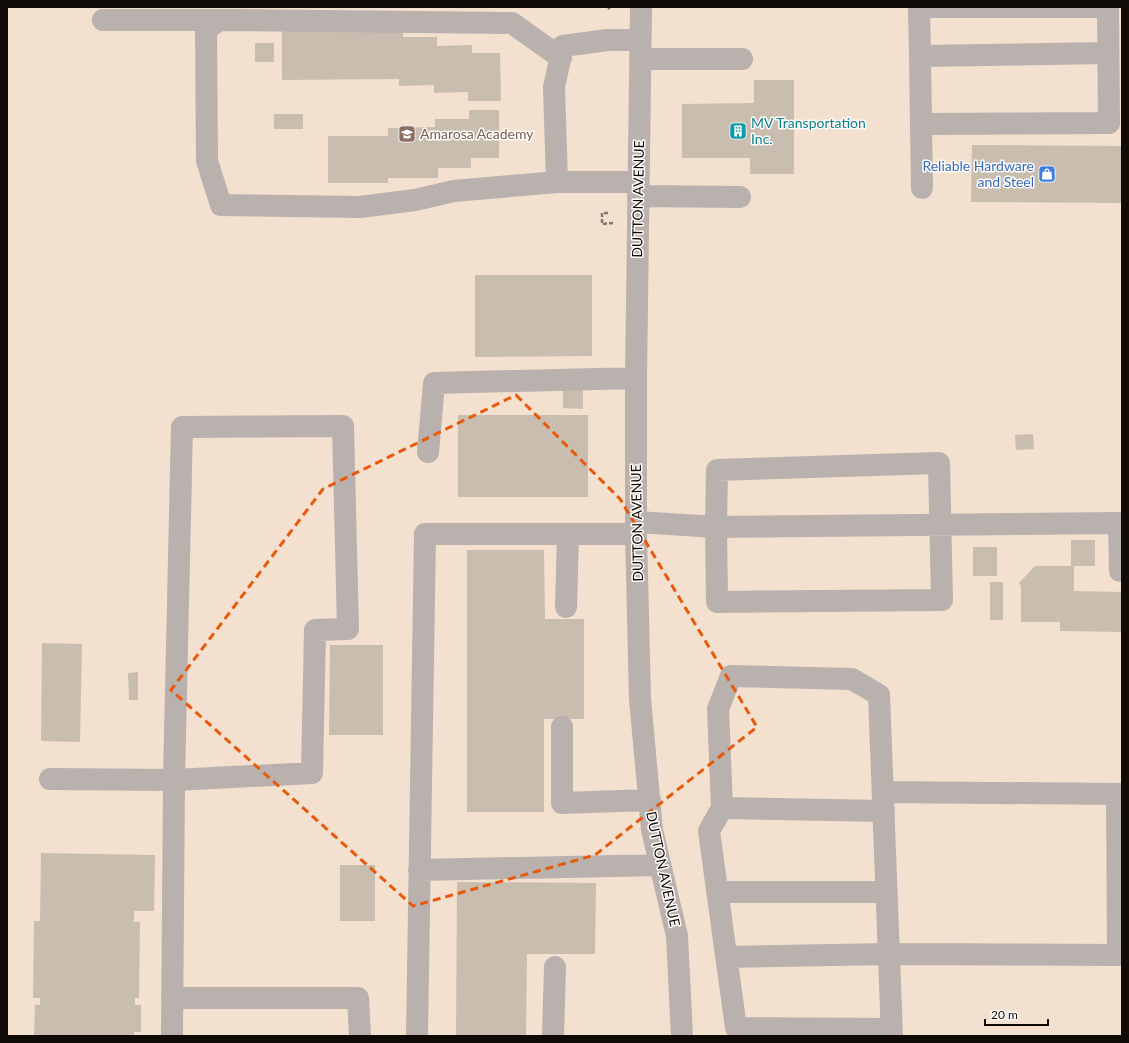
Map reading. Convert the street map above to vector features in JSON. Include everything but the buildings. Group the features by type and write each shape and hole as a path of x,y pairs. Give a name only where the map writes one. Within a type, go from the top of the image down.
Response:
{"street":[{"name":"DUTTON AVENUE","path":"641,7 636,378 640,698 652,830 677,936 682,1036"},
{"path":"921,124 1115,123 1108,53 1108,7 919,7 922,188"},
{"path":"103,20 512,23 561,58"},
{"path":"220,20 206,29 206,36 207,161 221,205 360,207 415,200 454,191 557,182 608,180 638,189 740,197"},
{"path":"557,182 554,87 564,46 607,40 640,49 742,59"},
{"path":"920,56 1108,53"},
{"path":"428,452 434,383 636,378"},
{"path":"50,779 174,780 312,773 315,630 348,629 343,426 182,427 174,780 172,1036"},
{"path":"939,463 942,600 717,602 716,527 717,470 939,463"},
{"path":"417,1036 424,534 568,534 637,528 1120,523 1120,571"},
{"path":"566,607 568,534"},
{"path":"731,676 852,679 879,695 883,802 892,1032 736,1028 709,831 722,808 718,709 731,676"},
{"path":"562,727 562,803 650,800"},
{"path":"722,808 1120,794 1118,956 889,954 726,957"},
{"path":"419,870 660,865"},
{"path":"717,892 886,892"},
{"path":"553,1036 555,967"},
{"path":"172,998 358,998 360,1036"}],"path":[{"path":"608,213 602,214 602,224 612,223"}],"highlighted area":[{"path":"516,395 620,499 757,727 595,855 413,906 171,690 323,489"}],"shaded area":[{"path":"7,7 1122,7 1122,1036 7,1036"}],"place":[{"name":"MV Transportation Inc.","path":"738,131"},
{"name":"Amarosa Academy","path":"407,134"},
{"name":"Reliable Hardware and Steel","path":"1047,174"}]}
